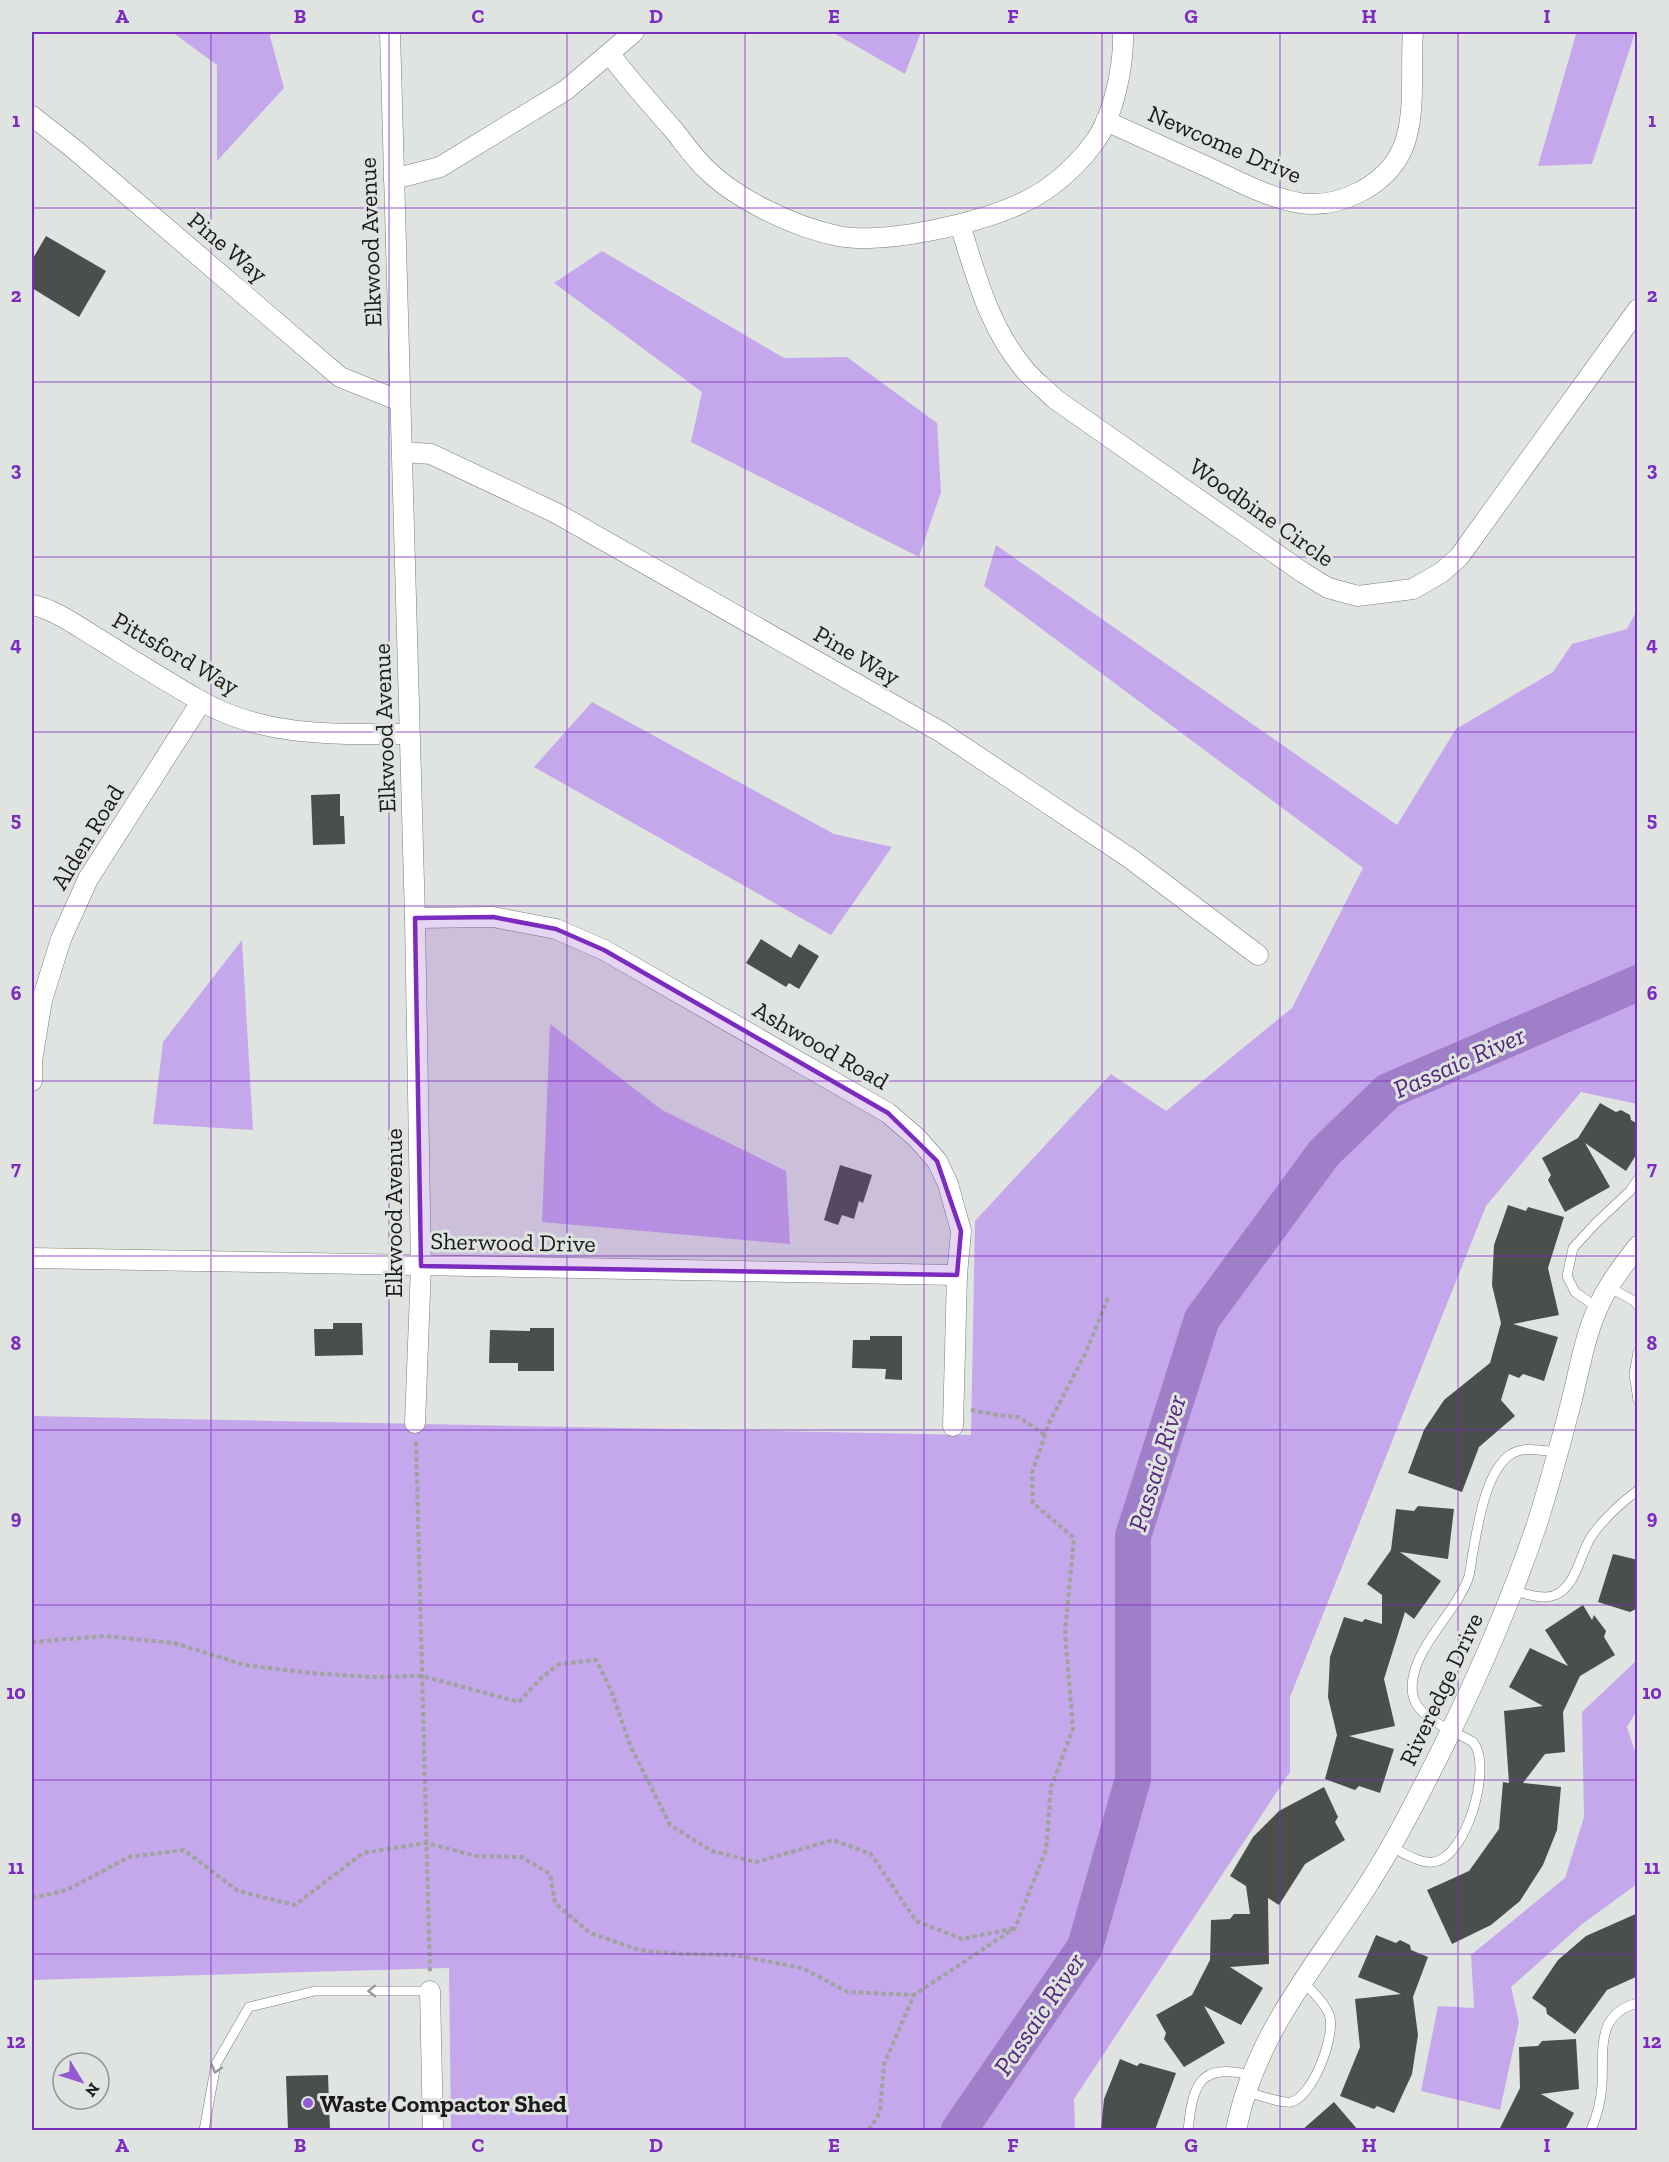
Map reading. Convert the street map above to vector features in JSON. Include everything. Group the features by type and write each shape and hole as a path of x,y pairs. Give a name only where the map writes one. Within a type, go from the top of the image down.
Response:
{"street":[{"name":"Elkwood Avenue","path":"390,32 415,918 421,1266 416,1423"},
{"path":"394,179 440,167 566,90 634,32"},
{"path":"610,54 705,169 736,194 804,227 840,237 905,235 960,225 1024,202 1052,185 1076,164 1094,144 1106,121 1120,67 1123,32"},
{"name":"Newcome Drive","path":"1106,121 1247,186 1280,198 1301,203 1323,204 1342,199 1378,182 1393,166 1403,148 1410,118 1413,32"},
{"name":"Pine Way","path":"32,116 340,377 400,400"},
{"name":"Woodbine Circle","path":"960,225 976,280 996,328 1025,370 1055,399 1302,572 1328,588 1359,596 1413,589 1442,572 1459,557 1638,309"},
{"name":"Pine Way","path":"403,452 431,454 556,513 941,732 1131,859 1258,956"},
{"name":"Pittsford Way","path":"32,605 74,624 201,702 265,727 293,732 331,734 409,734"},
{"name":"Alden Road","path":"32,1081 32,1061 42,1000 61,939 88,879 201,702"},
{"name":"Ashwood Road","path":"415,918 493,917 556,929 604,950 888,1113 917,1138 937,1161 948,1184 961,1231 957,1275 953,1417"},
{"name":"Riveredge Drive","path":"1236,2130 1248,2083 1279,2018 1364,1891 1412,1810 1451,1730 1514,1591 1539,1518 1585,1343 1598,1308 1609,1287 1638,1246"},
{"name":"Sherwood Drive","path":"32,1258 957,1275"},
{"path":"430,1991 433,2130"}],"lane":[{"path":"1598,1308 1575,1292 1567,1276 1574,1248 1596,1223 1630,1191 1638,1179"},
{"path":"1609,1287 1634,1301 1638,1306"},
{"path":"1638,1352 1634,1374 1638,1400"},
{"path":"1390,1846 1425,1862 1441,1860 1455,1848 1469,1822 1476,1800 1479,1754 1473,1742 1419,1710 1413,1697 1412,1681 1421,1656 1468,1578 1493,1474 1515,1451 1527,1449 1557,1452"},
{"path":"1514,1591 1539,1596 1555,1595 1571,1582 1591,1537 1616,1509 1638,1490"},
{"path":"1188,2130 1192,2099 1197,2087 1206,2077 1228,2071 1288,2102 1299,2098 1312,2084 1330,2034 1331,2023 1329,2013 1303,1982"},
{"path":"204,2130 216,2064 249,2007 315,1991 430,1991"},
{"path":"1591,2130 1596,2118 1602,2086 1602,2045 1605,2030 1622,2009 1638,2003"}],"path":[{"path":"869,2130 880,2112 884,2064 914,1995 1015,1928 1046,1850 1051,1787 1073,1729 1065,1632 1074,1538 1034,1503 1032,1473 1049,1423 1086,1352 1110,1295"},
{"path":"953,1417 1019,1417 1045,1435"},
{"path":"416,1423 430,1991"},
{"path":"32,1642 105,1636 174,1643 245,1665 371,1677 422,1676 519,1702 540,1679 559,1664 596,1660 611,1690 630,1745 670,1825 712,1851 756,1862 833,1840 871,1854 916,1921 962,1939 1015,1928"},
{"path":"32,1898 67,1890 129,1857 184,1850 238,1892 295,1905 363,1853 426,1843 476,1856 522,1857 550,1874 555,1903 590,1933 639,1950 680,1954 735,1955 802,1968 849,1992 914,1995"}],"highlighted area":[{"path":"493,917 556,929 604,950 888,1113 937,1161 961,1231 957,1275 421,1266 415,918"}],"shaded area":[{"path":"172,32 272,32 270,36 284,88 217,161 217,65"},
{"path":"832,32 921,32 905,74"},
{"path":"1635,33 1592,164 1538,166 1576,34"},
{"path":"602,251 784,358 847,357 937,423 941,492 919,557 691,442 702,392 554,283"},
{"path":"996,545 1397,825 1456,729 1553,672 1572,644 1627,629 1637,610 1637,1104 1581,1092 1486,1206 1290,1697 1290,1772 1074,2099 1075,2130 451,2130 449,1968 32,1980 32,1416 971,1435 975,1221 1111,1074 1166,1111 1292,1008 1363,868 984,586"},
{"path":"592,702 834,834 892,847 831,935 534,767"},
{"path":"242,940 253,1130 153,1124 163,1042"},
{"path":"550,1024 662,1110 786,1171 790,1244 542,1222"},
{"path":"1637,1660 1637,1710 1627,1727 1637,1758 1637,1884 1581,1925 1511,1987 1519,2022 1500,2110 1421,2091 1438,2006 1474,2008 1471,1955 1565,1878 1584,1817 1582,1712"}],"building":[{"path":"46,236 106,271 79,317 32,288 32,260"},
{"path":"340,794 340,816 344,816 345,844 313,845 311,795"},
{"path":"761,939 791,958 799,944 819,956 799,989 789,983 786,987 746,963"},
{"path":"1600,1103 1616,1112 1621,1110 1630,1115 1631,1120 1638,1124 1638,1152 1626,1171 1585,1143 1610,1187 1565,1212 1548,1180 1551,1175 1542,1158 1578,1138"},
{"path":"840,1165 872,1175 863,1203 859,1201 854,1219 842,1215 838,1225 824,1220"},
{"path":"1508,1205 1526,1211 1528,1207 1564,1217 1548,1268 1559,1315 1513,1324 1558,1337 1544,1381 1523,1374 1519,1378 1509,1374 1501,1400 1515,1416 1479,1447 1462,1492 1408,1473 1424,1430 1444,1400 1490,1363 1501,1323 1492,1285 1494,1245"},
{"path":"333,1323 362,1323 363,1355 315,1356 314,1329 333,1329"},
{"path":"530,1328 554,1328 554,1371 518,1371 518,1363 489,1363 490,1330 530,1331"},
{"path":"870,1336 902,1336 902,1380 885,1379 886,1369 852,1368 853,1340 870,1340"},
{"path":"1418,1506 1454,1509 1448,1559 1400,1552 1441,1581 1414,1619 1405,1612 1384,1679 1395,1726 1349,1736 1394,1749 1380,1793 1359,1786 1355,1790 1325,1779 1337,1735 1328,1697 1330,1657 1344,1617 1362,1622 1365,1619 1382,1624 1382,1595 1367,1584 1391,1550 1396,1509 1414,1511"},
{"path":"1613,1554 1638,1560 1638,1608 1630,1612 1598,1602"},
{"path":"1583,1605 1592,1620 1594,1615 1606,1631 1604,1637 1615,1655 1580,1676 1563,1712 1565,1752 1545,1754 1523,1783 1561,1787 1557,1830 1543,1865 1520,1901 1491,1925 1452,1944 1427,1890 1469,1871 1499,1829 1503,1782 1509,1783 1504,1711 1543,1706 1509,1687 1530,1648 1568,1666 1545,1630"},
{"path":"1324,1787 1338,1817 1335,1822 1345,1840 1305,1864 1279,1905 1268,1898 1269,1964 1230,1967 1263,1988 1241,2025 1204,2006 1225,2043 1184,2067 1164,2039 1166,2033 1156,2015 1192,1995 1210,1960 1211,1920 1230,1919 1234,1914 1250,1914 1246,1886 1230,1876 1253,1837 1279,1811"},
{"path":"1638,1913 1638,1976 1607,1990 1575,2034 1547,2014 1546,2008 1532,1998 1558,1960 1586,1936"},
{"path":"1376,1935 1396,1943 1400,1940 1410,1945 1411,1950 1428,1957 1413,1997 1418,2035 1412,2074 1394,2113 1377,2106 1374,2109 1340,2096 1360,2047 1355,1999 1401,1994 1358,1977"},
{"path":"1576,2039 1579,2089 1541,2094 1574,2113 1565,2130 1499,2130 1520,2088 1519,2047 1538,2046 1542,2041"},
{"path":"1120,2059 1137,2066 1140,2063 1176,2073 1155,2130 1101,2130 1104,2099"},
{"name":"Waste Compactor Shed","path":"328,2075 330,2130 288,2130 286,2076"},
{"path":"1334,2102 1358,2130 1302,2130"}],"waterway":[{"name":"Passaic River","path":"959,2130 1085,1947 1133,1779 1133,1536 1202,1319 1324,1153 1388,1091 1638,983"}],"place":[{"name":"Waste Compactor Shed","path":"308,2103"}]}
